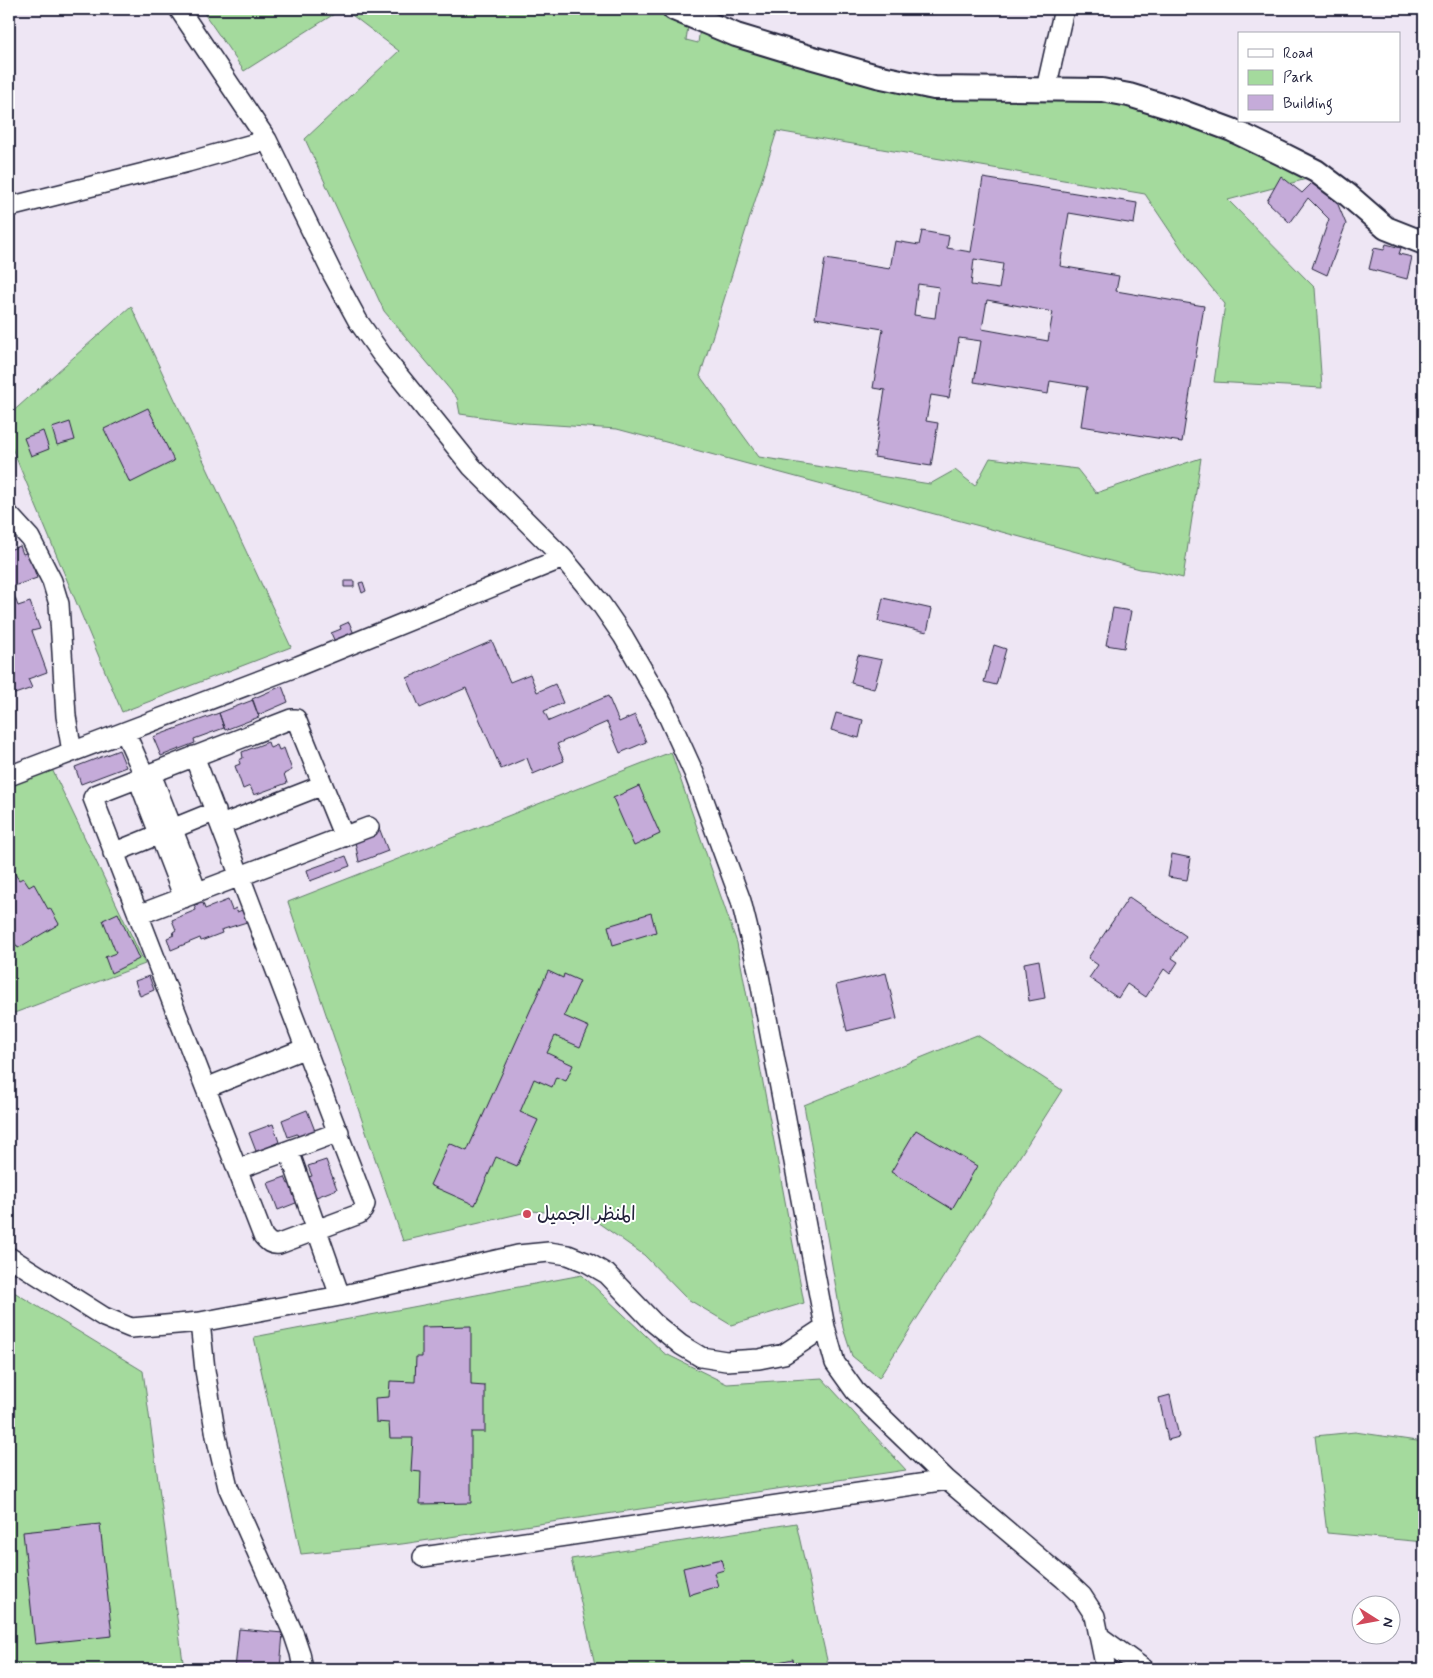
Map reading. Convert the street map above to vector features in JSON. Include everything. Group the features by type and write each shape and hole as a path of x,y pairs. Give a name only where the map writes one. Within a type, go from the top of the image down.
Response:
{"street":[{"path":"179,9 267,140 333,274 358,321 372,342 472,467 562,558 601,604 624,636 662,705 694,773 741,901 758,970 825,1327 835,1363 855,1391 947,1480 1082,1596 1096,1616 1106,1669"},
{"path":"674,9 736,35 877,76 934,88 1102,90 1129,95 1178,110 1232,130 1316,171 1348,195 1386,228 1424,243"},
{"path":"1046,89 1064,9"},
{"path":"9,207 267,140"},
{"path":"9,515 30,538 52,581 59,604 65,708 72,752"},
{"path":"9,776 298,666 562,558"},
{"path":"194,756 365,1204 359,1214 280,1244 273,1244 268,1242 263,1236 93,798 95,795 144,775 291,719 296,719 344,837"},
{"path":"126,732 144,775 142,789 166,832 191,895"},
{"path":"113,853 166,832 218,818 323,785"},
{"path":"138,915 369,827"},
{"path":"206,1088 306,1048"},
{"path":"238,1169 339,1132"},
{"path":"289,1151 340,1296"},
{"path":"9,1257 104,1318 131,1328 200,1322 340,1296 518,1255 549,1252 568,1255 582,1260 608,1274 654,1323 681,1345 701,1357 726,1361 759,1359 784,1354 825,1327"},
{"path":"200,1322 204,1370 216,1436 228,1487 294,1635 303,1669"},
{"path":"422,1557 947,1480"},
{"path":"1100,1637 1144,1669"}],"green space":[{"path":"201,9 342,9 244,71"},
{"path":"344,9 662,9 689,21 686,40 698,43 700,28 747,50 773,51 925,99 1129,101 1318,176 1228,200 1315,288 1322,388 1214,382 1225,304 1192,264 1145,194 777,131 700,376 759,457 930,484 955,470 975,486 990,458 1077,469 1096,493 1201,458 1183,578 1140,569 617,429 525,423 460,414 457,398 384,311 305,139 399,51"},
{"path":"131,306 291,647 122,712 9,441 9,415"},
{"path":"671,752 737,943 804,1303 731,1325 686,1298 644,1255 587,1215 531,1211 403,1241 288,902"},
{"path":"50,765 145,964 9,1015 9,780"},
{"path":"977,1035 1062,1090 879,1378 852,1356 843,1328 804,1105"},
{"path":"582,1275 664,1353 727,1384 822,1378 906,1470 402,1544 301,1554 254,1337"},
{"path":"9,1289 143,1371 184,1669 9,1669"},
{"path":"1355,1432 1424,1442 1424,1542 1327,1533 1315,1436"},
{"path":"796,1523 829,1669 596,1669 571,1559"}],"building":[{"path":"1281,176 1302,193 1313,182 1334,195 1346,224 1327,275 1312,268 1329,219 1308,198 1290,223 1267,201"},
{"path":"983,178 1137,203 1134,224 1069,213 1060,266 1119,276 1116,291 1204,306 1182,442 1081,426 1087,387 1050,381 1048,394 974,382 981,341 959,338 949,398 931,395 926,421 938,423 931,466 874,457 885,390 873,388 883,329 815,318 825,259 890,269 895,241 919,245 922,231 949,236 947,248 971,252","holes":["974,259 1003,264 999,289 971,285","918,284 939,287 935,318 914,315","987,300 1053,312 1048,341 982,329"]},
{"path":"1386,244 1401,248 1399,254 1412,257 1407,279 1369,269 1374,248 1384,250"},
{"path":"148,408 174,461 130,483 104,429"},
{"path":"70,422 75,440 57,445 52,428"},
{"path":"43,431 49,449 31,456 24,438"},
{"path":"20,546 23,554 28,552 37,578 11,587 18,606 30,602 40,629 32,631 47,672 28,679 32,688 9,696 9,558 11,557 9,550"},
{"path":"344,581 354,581 354,587 344,587"},
{"path":"363,582 366,591 362,593 359,583"},
{"path":"883,598 932,609 927,632 878,621"},
{"path":"1113,608 1131,611 1124,648 1106,645"},
{"path":"349,622 354,634 335,642 331,633 341,629 340,626"},
{"path":"492,641 510,682 530,674 537,692 555,684 563,703 544,711 549,721 608,696 619,722 635,715 646,742 620,753 607,722 557,744 564,761 533,774 527,758 501,769 466,688 420,708 407,678"},
{"path":"994,645 1006,649 996,685 984,682"},
{"path":"858,655 882,660 874,689 851,683"},
{"path":"282,686 288,702 258,715 252,699"},
{"path":"253,700 259,717 225,730 219,713"},
{"path":"219,713 224,728 194,739 195,743 161,756 153,737"},
{"path":"836,713 863,720 859,738 831,730"},
{"path":"268,742 270,748 277,745 279,750 284,748 292,770 284,774 287,783 254,795 250,786 243,789 235,766 240,764 239,760 243,758 242,752"},
{"path":"119,750 126,767 81,784 75,767"},
{"path":"639,786 660,834 634,846 613,798"},
{"path":"378,825 388,851 359,862 354,837"},
{"path":"1172,854 1191,858 1187,880 1168,877"},
{"path":"346,856 350,866 310,881 307,870"},
{"path":"11,868 19,880 23,878 29,887 34,884 59,924 18,948 9,934 9,869"},
{"path":"1129,897 1186,936 1172,958 1178,962 1170,974 1164,969 1146,997 1127,984 1118,998 1089,978 1098,965 1088,958"},
{"path":"228,900 232,910 236,908 237,912 245,909 250,921 221,930 222,933 201,941 200,938 171,950 167,938 174,935 173,932 176,930 172,920 196,910 194,905 203,903 205,909"},
{"path":"118,913 139,959 111,973 105,957 116,953 103,920"},
{"path":"651,913 656,932 613,945 608,926"},
{"path":"1039,960 1045,998 1029,1001 1024,963"},
{"path":"548,971 563,978 564,974 580,981 564,1016 589,1027 580,1047 555,1036 547,1053 573,1065 566,1081 556,1077 552,1087 534,1079 520,1112 538,1120 517,1166 496,1157 475,1205 430,1185 449,1143 467,1151"},
{"path":"886,973 897,1019 847,1031 836,985"},
{"path":"149,976 154,990 140,996 135,981"},
{"path":"307,1110 317,1136 300,1143 297,1134 288,1137 282,1120"},
{"path":"273,1124 279,1142 272,1145 275,1153 259,1159 249,1133"},
{"path":"916,1130 977,1166 952,1209 891,1172"},
{"path":"326,1160 337,1189 311,1199 304,1178 312,1176 308,1166"},
{"path":"285,1177 288,1184 294,1182 301,1201 278,1210 268,1183"},
{"path":"471,1326 471,1385 485,1386 485,1432 471,1432 471,1503 420,1504 421,1472 411,1471 413,1438 390,1438 389,1423 376,1422 375,1398 389,1397 390,1381 415,1382 416,1357 422,1357 422,1327"},
{"path":"1170,1395 1179,1437 1168,1440 1159,1398"},
{"path":"100,1524 112,1636 35,1644 23,1532"},
{"path":"721,1559 724,1570 714,1573 718,1586 689,1595 683,1568"},
{"path":"239,1629 283,1633 280,1669 235,1669"},
{"path":"793,1659 795,1669 780,1669 778,1662"}],"place":[{"name":"المنظر الجميل","path":"527,1214"}]}
